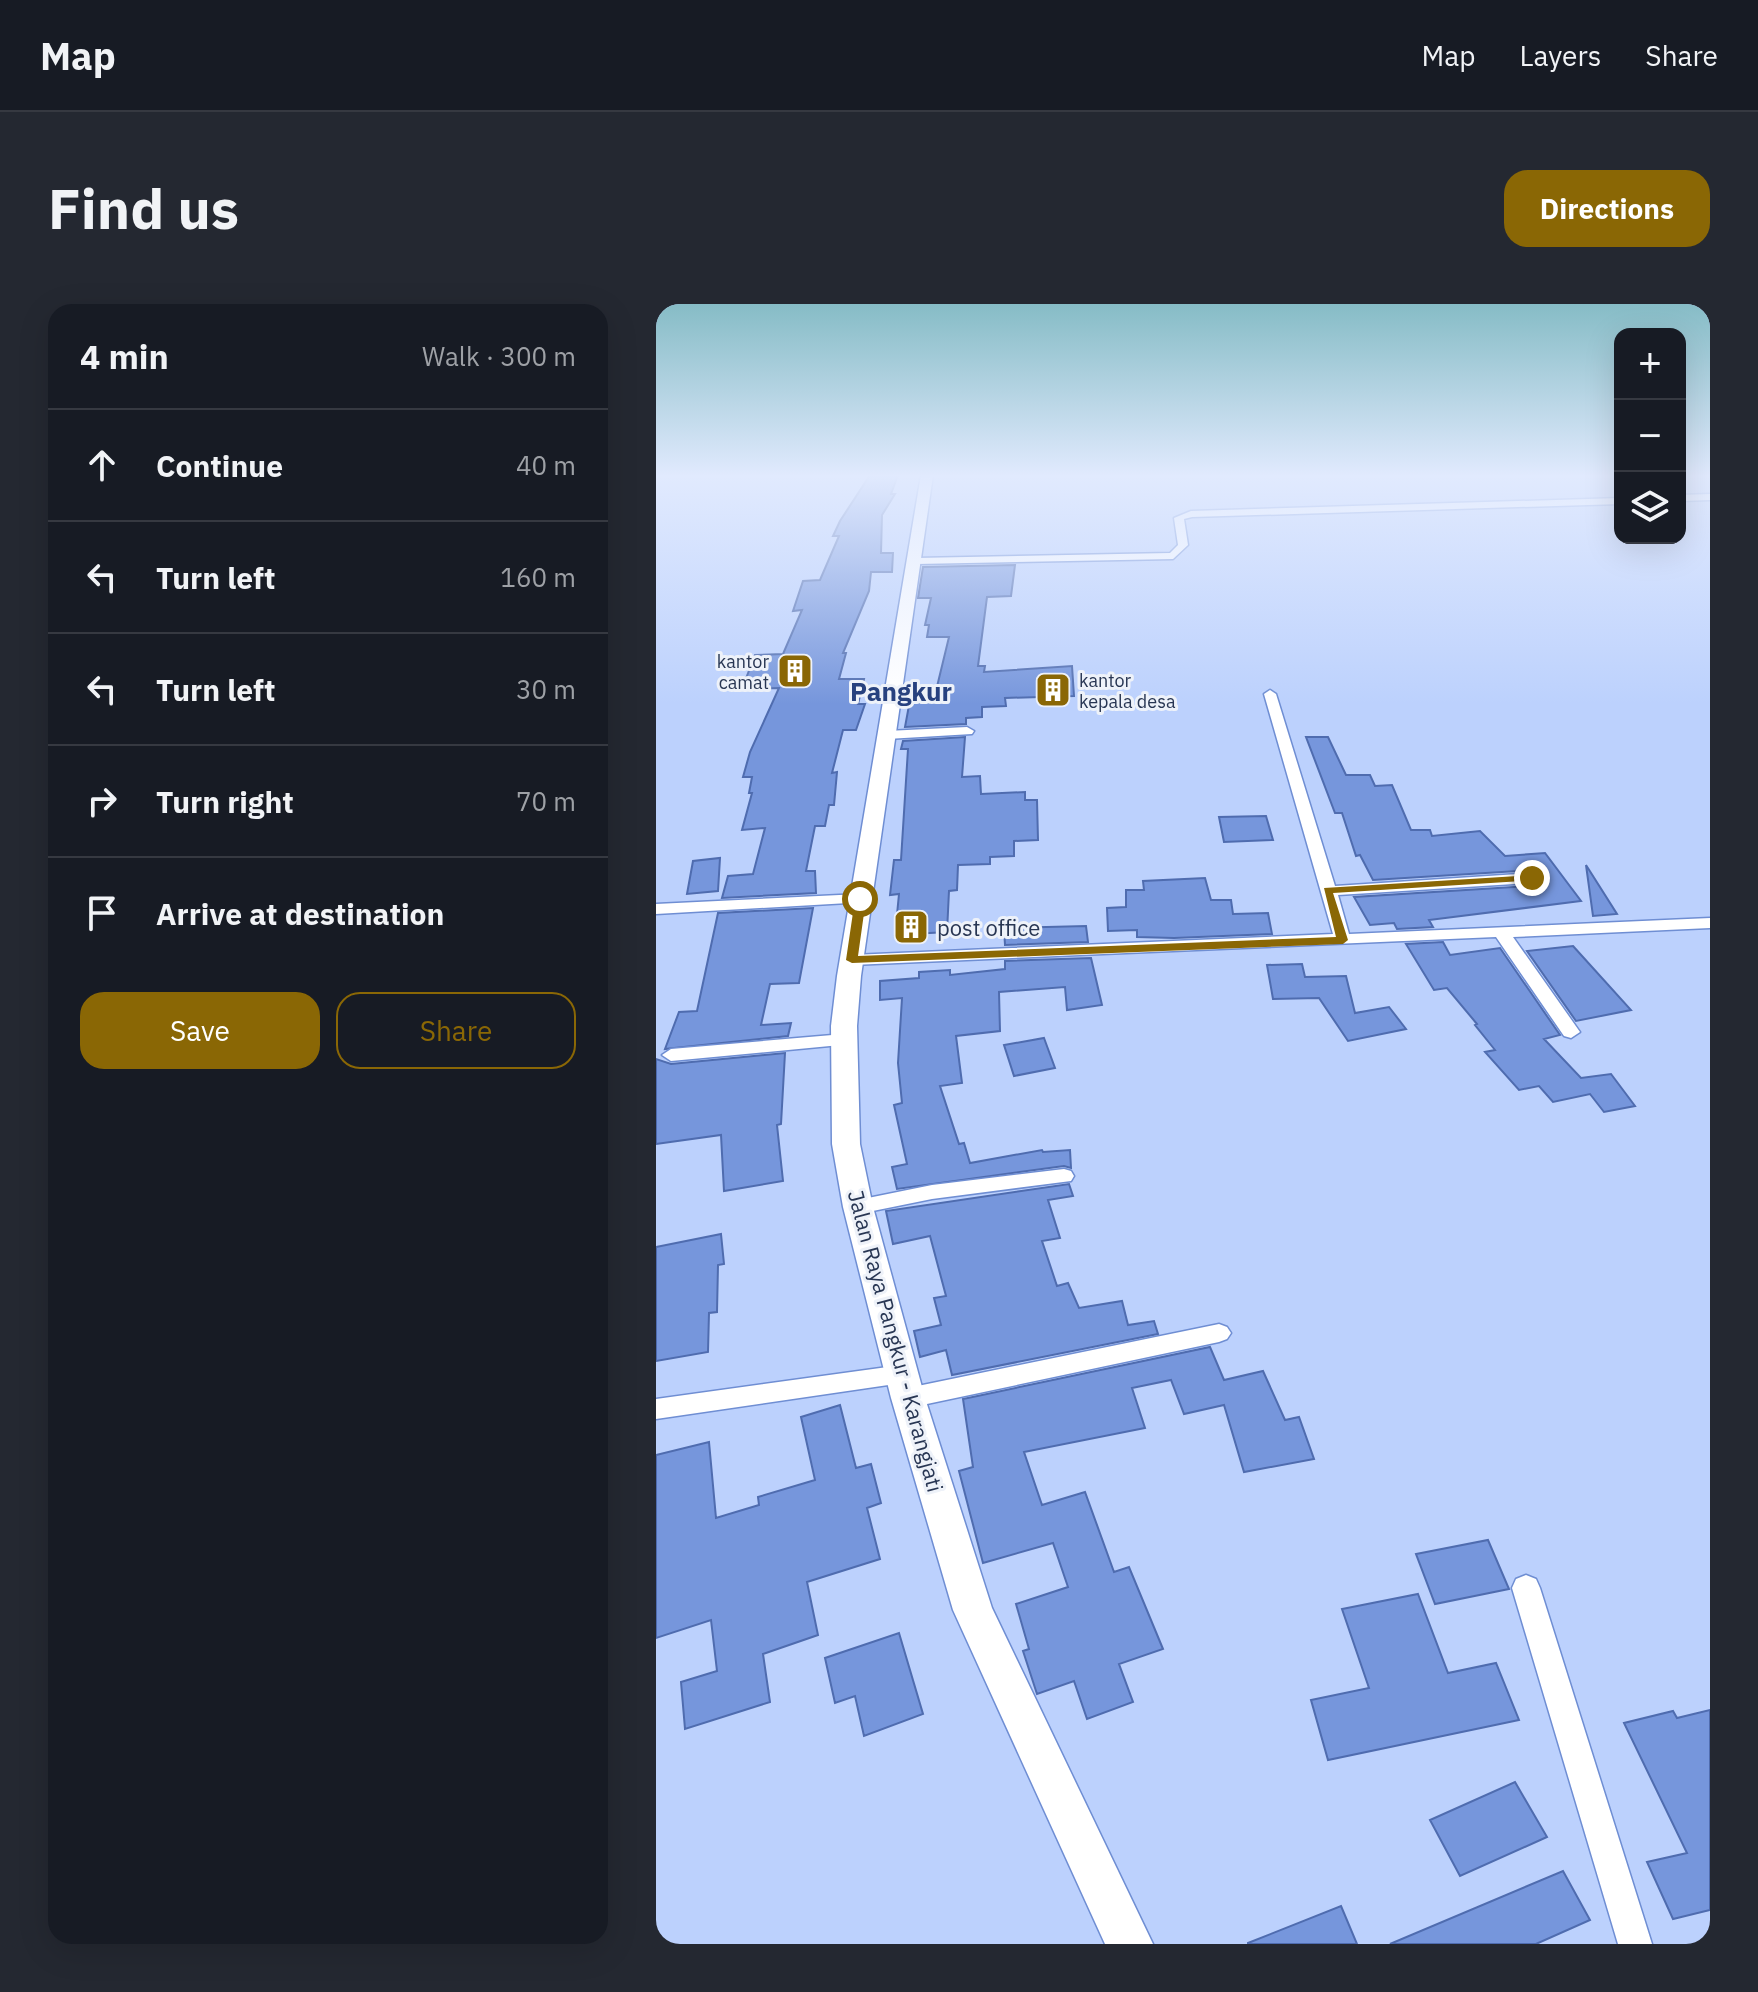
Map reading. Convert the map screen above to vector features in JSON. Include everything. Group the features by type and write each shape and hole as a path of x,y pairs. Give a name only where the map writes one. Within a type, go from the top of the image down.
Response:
{"main road":[{"name":"Jalan Raya Pangkur - Karangjati","path":"917,552 852,960 844,1040 846,1144 858,1207 905,1386 973,1610 1129,1944"}],"street":[{"path":"916,561 1173,556 1177,552"},
{"path":"1270,694 1343,940"},
{"path":"890,719 967,731"},
{"path":"1327,891 1532,878"},
{"path":"656,909 860,899"},
{"path":"852,960 1710,923"},
{"path":"1501,932 1571,1032"},
{"path":"671,1055 844,1040"},
{"path":"858,1207 932,1192 1064,1176"},
{"path":"656,1409 905,1386 1219,1333"},
{"path":"1526,1588 1635,1944"}],"building":[{"path":"832,552 893,553 892,572 871,572 869,591 843,653 846,653 839,679 864,679 858,704 865,704 856,730 843,730 832,773 837,772 834,805 829,805 825,826 815,826 806,871 815,871 816,893 722,898 728,876 753,874 765,828 742,830 752,793 749,793 752,777 743,777 750,752 779,688 742,689 755,655 783,654 802,610 793,611 803,581 820,580"},
{"path":"1015,565 1011,596 987,597 978,666 985,666 984,672 1072,666 1074,696 1005,698 1006,706 982,707 982,717 966,718 966,724 905,727 910,700 934,699 949,637 927,637 929,625 925,625 931,598 918,598 923,567"},
{"path":"965,737 962,777 980,776 981,794 1025,792 1025,800 1037,800 1038,840 1014,841 1014,856 990,857 990,864 958,865 957,890 949,891 947,932 895,935 899,894 890,895 894,860 901,860 908,749 901,749 903,741"},
{"path":"1306,737 1328,737 1346,775 1370,775 1375,786 1392,785 1411,830 1430,830 1432,836 1480,831 1505,856 1545,853 1581,901 1429,920 1433,927 1397,929 1394,923 1370,925 1354,897 1532,886 1543,877 1532,870 1373,880 1360,855 1356,856 1342,813 1335,813"},
{"path":"1266,816 1273,840 1224,842 1219,817"},
{"path":"720,858 718,891 687,894 693,861"},
{"path":"1586,865 1617,914 1593,916"},
{"path":"1205,878 1211,900 1231,900 1233,914 1268,913 1272,934 1174,938 1137,937 1137,930 1108,931 1107,908 1126,907 1126,890 1144,890 1143,881"},
{"path":"813,908 799,983 770,984 761,1025 791,1023 788,1036 665,1049 679,1012 697,1011 718,913"},
{"path":"1086,926 1088,942 1005,945 1004,928"},
{"path":"1443,942 1450,955 1500,948 1560,1035 1544,1039 1581,1078 1611,1074 1635,1106 1604,1112 1590,1094 1553,1102 1539,1086 1519,1090 1485,1052 1495,1050 1477,1024 1447,988 1434,990 1406,944"},
{"path":"1573,946 1631,1010 1576,1021 1527,951"},
{"path":"1091,958 1102,1005 1067,1010 1065,987 999,992 1000,1031 956,1036 962,1083 940,1086 959,1144 964,1143 970,1163 1042,1150 1070,1150 1071,1168 1064,1166 897,1189 892,1167 907,1164 894,1105 902,1103 898,1063 902,998 880,1000 880,981 919,978 919,972 950,970 950,975 1005,969 1005,961"},
{"path":"1302,964 1305,977 1346,976 1355,1013 1389,1007 1406,1029 1348,1041 1319,998 1273,999 1267,965"},
{"path":"1044,1038 1055,1068 1014,1076 1004,1045"},
{"path":"785,1053 781,1124 777,1125 783,1181 724,1191 721,1135 656,1144 656,1059 671,1064"},
{"path":"1069,1184 1073,1196 1048,1200 1060,1238 1042,1241 1057,1286 1068,1283 1079,1308 1122,1301 1128,1325 1154,1321 1158,1334 952,1375 946,1350 920,1357 914,1331 941,1325 934,1298 946,1296 930,1236 893,1244 886,1211"},
{"path":"721,1234 724,1264 718,1265 717,1312 709,1313 708,1352 656,1361 656,1247"},
{"path":"1210,1347 1224,1380 1263,1371 1285,1420 1299,1417 1314,1459 1244,1472 1224,1405 1184,1414 1171,1380 1132,1388 1145,1428 1024,1452 1042,1505 1085,1492 1114,1572 1129,1567 1163,1649 1119,1664 1133,1702 1087,1719 1074,1681 1037,1694 1023,1651 1029,1649 1016,1604 1068,1587 1053,1543 983,1563 959,1471 973,1467 963,1399"},
{"path":"840,1405 856,1468 871,1464 881,1503 867,1508 880,1559 807,1582 818,1635 763,1654 770,1702 685,1729 681,1682 717,1671 711,1620 656,1638 656,1455 709,1442 716,1518 759,1505 758,1497 815,1480 801,1417"},
{"path":"1488,1540 1509,1589 1435,1604 1416,1554"},
{"path":"1418,1594 1448,1673 1496,1663 1519,1720 1328,1760 1311,1700 1369,1688 1342,1609"},
{"path":"899,1633 923,1714 864,1736 855,1696 835,1703 825,1658"},
{"path":"1710,1710 1710,1910 1673,1919 1647,1862 1687,1853 1624,1723 1673,1711 1677,1718"},
{"path":"1515,1782 1547,1837 1460,1876 1430,1820"},
{"path":"1563,1871 1590,1920 1536,1944 1390,1944"},
{"path":"1341,1906 1357,1944 1248,1944 1248,1943"}],"place":[{"name":"kantor camat","path":"795,671"},
{"name":"kantor kepala desa","path":"1053,690"},
{"name":"post office","path":"911,927"}],"district":[{"name":"Pangkur","path":"901,691"}],"route":[{"path":"860,899 852,960 1343,940 1327,891 1532,878"}]}
